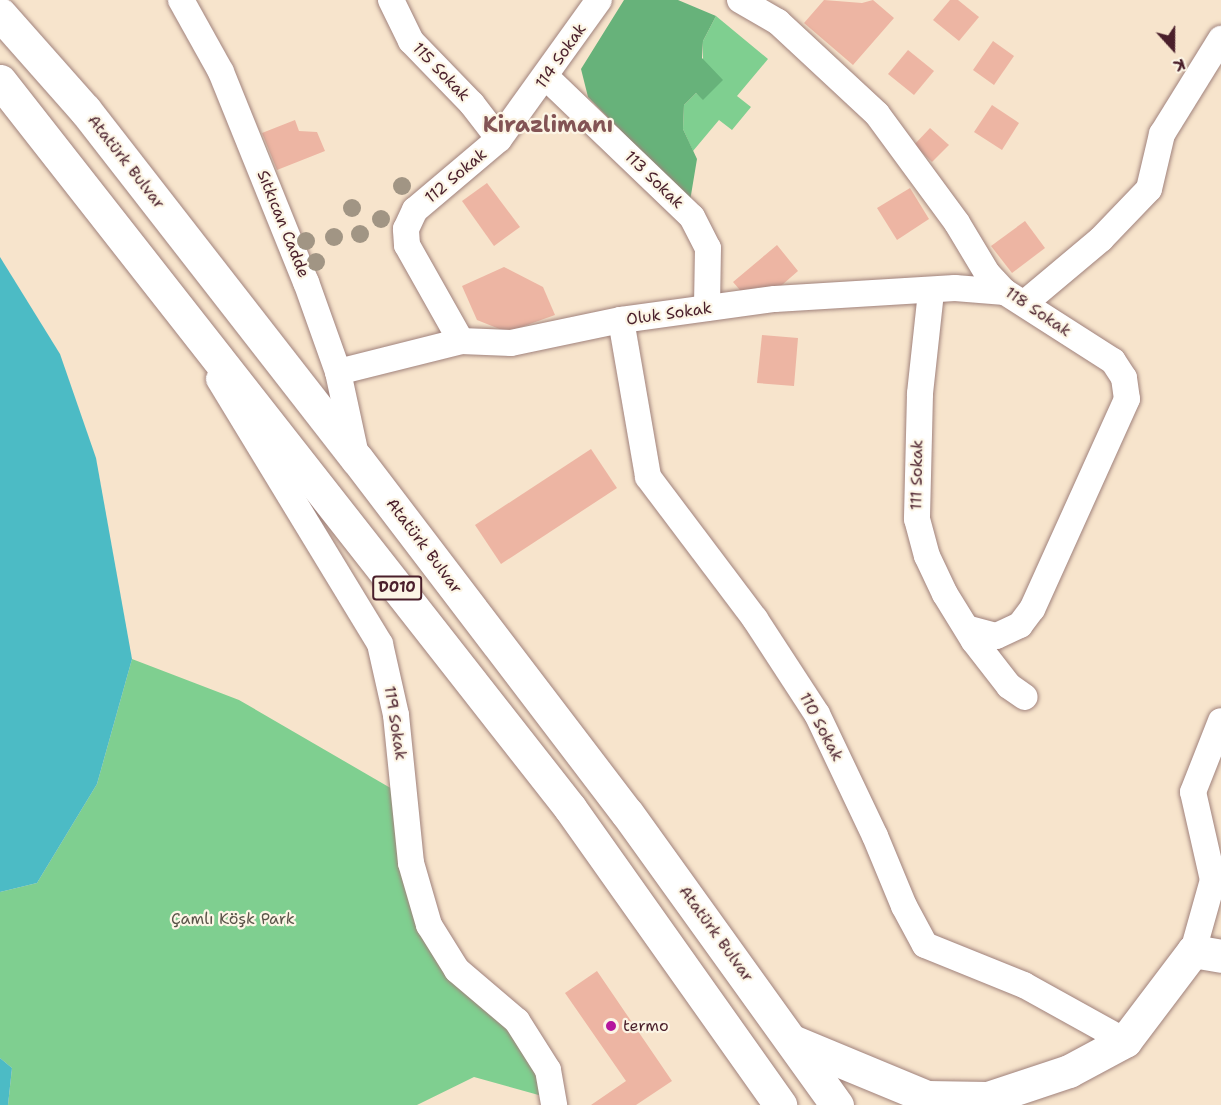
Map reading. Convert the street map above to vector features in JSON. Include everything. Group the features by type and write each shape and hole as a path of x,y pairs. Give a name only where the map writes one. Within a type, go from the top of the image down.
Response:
{"main road":[{"name":"Atatürk Bulvar","path":"0,14 86,110 357,459 634,822 833,1099"},
{"name":"D010","path":"0,81 570,808 780,1105"},
{"path":"792,1041 927,1097 957,1100 988,1098 1069,1071 1125,1041 1207,954"}],"street":[{"name":"115 Sokak","path":"391,0 411,41 472,105 499,140"},
{"name":"114 Sokak","path":"499,140 599,0"},
{"name":"118 Sokak","path":"740,0 778,22 877,114 957,223 987,273 1016,297 1113,362 1124,378 1127,399 1032,609 1020,625 996,636 967,628"},
{"name":"Sıtkıcan Cadde","path":"185,3 221,72 338,372 357,459"},
{"path":"1016,297 1101,239 1149,189 1162,134 1221,39"},
{"name":"113 Sokak","path":"546,77 693,217 708,248 707,308"},
{"name":"112 Sokak","path":"461,341 407,245 406,229 415,210 499,140"},
{"name":"Oluk Sokak","path":"338,372 461,341 511,342 621,320 775,299 931,292 955,288 1016,297"},
{"name":"111 Sokak","path":"931,292 920,394 917,519 932,565 967,628 1009,686 1025,697"},
{"name":"110 Sokak","path":"621,320 648,477 755,619 817,714 875,836 904,906 925,945 1024,985 1125,1041"},
{"name":"119 Sokak","path":"205,342 220,384 380,644 396,715 411,863 429,925 457,970 516,1021 548,1070 554,1105"},
{"path":"1207,954 1214,880 1193,792 1221,722"}],"green space":[{"path":"624,0 678,0 716,16 703,41 702,58 723,80 703,100 696,93 684,105 683,129 697,159 690,201 588,97 581,69"},
{"path":"716,16 768,59 737,96 751,107 732,130 719,120 693,151 683,129 684,105 696,93 703,99 703,41"},
{"name":"Çamlı Köşk Park","path":"132,659 239,700 406,797 429,925 517,1021 553,1099 474,1077 417,1105 8,1105 12,1068 0,1058 0,892 37,883 97,784"}],"water":[{"path":"0,257 60,354 96,458 132,659 97,784 37,883 0,892"},
{"path":"0,1058 12,1068 8,1105 0,1105"}],"building":[{"path":"824,0 862,3 873,0 894,18 853,65 804,23"},
{"path":"950,0 958,0 979,17 959,41 933,20"},
{"path":"993,41 1014,56 994,85 973,70"},
{"path":"908,50 934,71 914,95 888,74"},
{"path":"992,105 1019,123 1002,150 974,132"},
{"path":"295,120 299,131 317,132 325,151 277,170 262,133"},
{"path":"930,128 949,145 932,162 914,145"},
{"path":"487,183 520,227 494,246 462,201"},
{"path":"910,188 929,219 897,240 877,208"},
{"path":"1025,221 1045,248 1012,273 991,246"},
{"path":"777,245 798,271 767,298 758,287 746,297 733,282"},
{"path":"504,267 543,287 555,315 507,332 477,320 462,286"},
{"path":"762,335 798,338 794,386 757,383"},
{"path":"591,449 617,488 501,564 475,525"},
{"path":"597,971 672,1081 636,1105 591,1105 626,1081 565,993"}],"place":[{"name":"termo","path":"611,1026"}],"district":[{"name":"Kirazlimanı","path":"548,125"}]}
